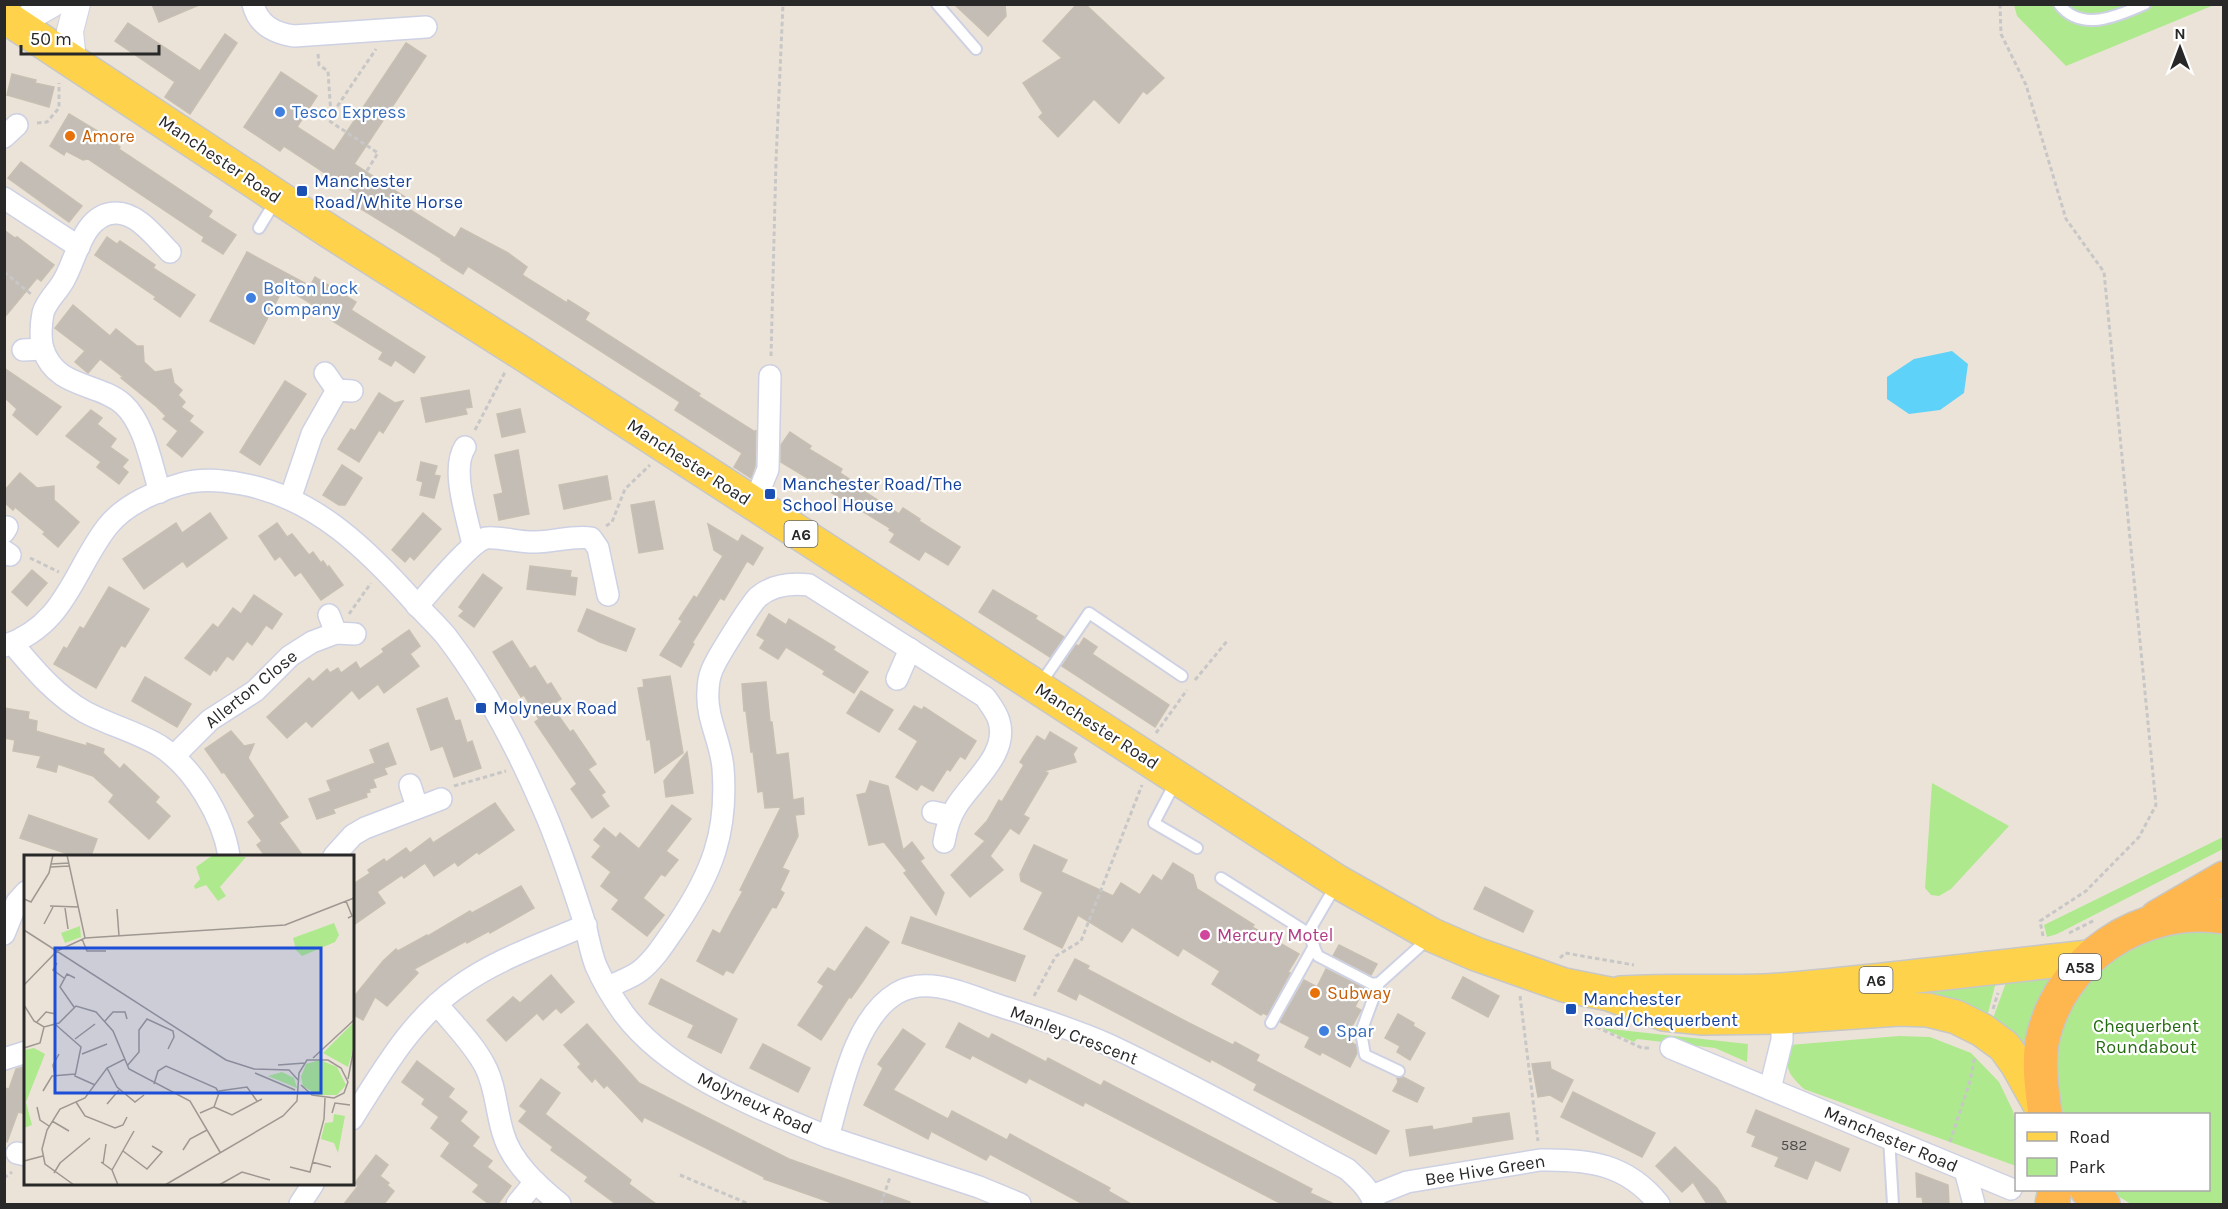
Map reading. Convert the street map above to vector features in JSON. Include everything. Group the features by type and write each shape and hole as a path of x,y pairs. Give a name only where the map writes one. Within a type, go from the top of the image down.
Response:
{"highway":[{"name":"A58","path":"2045,1113 2040,1075 2042,1042 2051,1013 2065,985 2089,957 2112,939 2148,922 2223,878"},
{"name":"A58","path":"2148,922 2181,917 2223,918"},
{"path":"2088,1191 2103,1204"}],"main road":[{"name":"Manchester Road","path":"11,20 329,231 517,350 1338,882 1432,935 1528,973 1564,985 1597,991 1727,992 1781,1003 1929,1010 1956,1017 1979,1040 2004,1046 2017,1064 2044,1113"},
{"name":"Manchester Road","path":"1781,1003 2003,967 2089,957"}],"street":[{"path":"11,20 52,4"},
{"path":"69,57 70,31 77,4"},
{"path":"253,4 259,19 269,29 294,36 329,38 389,29 426,27"},
{"path":"4,198 79,247"},
{"path":"160,492 144,436 135,417 123,404 111,396 73,382 60,374 50,362 33,350 46,306 65,279 79,247 96,220 104,214 126,214 165,242"},
{"path":"754,504 768,469 770,376"},
{"path":"290,499 312,434 338,385"},
{"path":"465,447 459,462 459,475 473,545"},
{"name":"Molyneux Road","path":"8,645 38,628 57,610 109,525 139,501 181,484 202,480 226,481 267,490 290,499 345,534 383,567 444,634 486,695 524,766 568,870 596,965 625,1014 644,1036 665,1055 692,1073 768,1111 828,1137 979,1187 1020,1204"},
{"path":"417,606 473,545 485,538 523,543 580,537 591,538 598,548 608,594"},
{"path":"608,987 639,972 656,954 693,902 709,870 721,826 724,781 723,763 709,709 709,682 712,670 757,598 771,589 797,583 809,585 985,697 999,722 998,747 942,814 944,842"},
{"name":"Allerton Close","path":"174,756 210,720 255,691 290,656 340,627"},
{"path":"8,645 44,681 66,699 86,712 160,746 174,756 212,805 222,828 229,855"},
{"path":"897,679 910,649"},
{"path":"410,785 417,807"},
{"path":"335,855 353,835 365,828 441,799"},
{"path":"4,934 17,903 24,894"},
{"path":"354,1116 388,1062 436,1004 480,972 586,925"},
{"name":"Manley Crescent","path":"828,1137 851,1059 865,1028 880,1008 896,993 914,985 934,986 1024,1014 1107,1044 1226,1103 1347,1169 1361,1181 1373,1200"},
{"path":"1770,1089 1779,1057 1781,1003"},
{"path":"436,1004 461,1032 484,1064 492,1082 503,1134 509,1149 535,1182 560,1204"},
{"name":"Manchester Road","path":"1671,1048 2011,1189"},
{"path":"5,1058 24,1053"},
{"name":"Bee Hive Green","path":"1373,1200 1407,1182 1540,1160 1581,1160 1604,1165 1639,1183 1659,1204"},
{"path":"1965,1170 1974,1204"},
{"path":"517,1204 535,1182"},
{"path":"300,1204 313,1185"}],"lane":[{"path":"937,4 976,49"},
{"path":"2058,4 2066,13 2089,21 2114,17 2145,4"},
{"path":"259,228 278,197"},
{"path":"1038,688 1089,613 1182,676"},
{"path":"1157,764 1154,823 1197,849"},
{"path":"1221,878 1308,933 1318,956 1372,984 1378,983"},
{"path":"1308,933 1338,882"},
{"path":"1399,1071 1365,1055 1361,1032 1378,983 1432,935"},
{"path":"1272,1023 1314,946"},
{"path":"1889,1138 1893,1204"}],"path":[{"path":"770,376 783,4"},
{"path":"2000,4 2001,33 2026,85 2066,219 2104,272 2156,805 2139,837 2086,891 2040,921 2045,943"},
{"path":"329,231 378,153 328,120 389,29"},
{"path":"329,38 319,65 328,71 331,116"},
{"path":"11,131 47,122 59,108 58,65 69,57"},
{"path":"4,272 46,306"},
{"path":"465,447 517,350"},
{"path":"591,538 612,522 625,489 669,449"},
{"path":"7,553 36,560 76,582"},
{"path":"340,627 383,567"},
{"path":"1195,681 1228,640"},
{"path":"1024,1014 1056,956 1081,940 1189,688"},
{"path":"441,799 448,788 524,766"},
{"path":"2068,933 2099,918"},
{"path":"1540,1160 1528,973 1565,953 1644,967"},
{"path":"1944,1161 1970,1081 1979,1040 2003,978 2003,967"},
{"path":"1597,991 1586,1017 1592,1026 1642,1048 1671,1048"},
{"path":"680,1174 749,1204"}],"green space":[{"path":"2014,5 2214,5 2066,66 2017,16"},
{"path":"1932,783 2009,826 1951,889 1939,896 1931,895 1925,888"},
{"path":"2223,837 2223,849 2047,937 2044,925"},
{"name":"Chequerbent Roundabout","path":"2183,932 2223,933 2223,1204 2131,1204 2110,1191 2210,1191 2210,1113 2061,1113 2055,1071 2057,1045 2069,1010 2078,994 2103,966 2118,955 2134,945 2162,935"},
{"path":"2057,971 2029,1046 2021,1046 1992,1021 2008,977"},
{"path":"1997,978 1987,1017 1810,996"},
{"path":"1601,1028 1748,1044 1747,1062 1715,1048 1637,1039 1634,1042"},
{"path":"1899,1036 1930,1037 1971,1053 1999,1082 2013,1111 2015,1166 1804,1089 1789,1070 1789,1045"}],"water":[{"path":"1952,351 1968,364 1964,393 1940,410 1909,414 1887,399 1887,377 1914,359"}],"building":[{"path":"152,4 199,4 199,5 159,22"},
{"path":"954,4 1005,4 1006,16 988,36"},
{"path":"1077,4 1085,4 1164,78 1147,94 1143,91 1119,123 1094,99 1058,137 1039,117 1043,113 1023,83 1062,58 1043,41"},
{"path":"128,23 200,71 225,34 237,43 190,114 165,97 175,82 115,41"},
{"path":"406,43 426,56 354,164 408,199 404,206 455,238 461,228 508,253 527,267 522,275 567,303 568,300 589,313 585,320 700,394 698,396 755,432 756,430 755,466 751,478 734,467 742,453 675,410 680,402 468,266 463,274 358,207 361,202 354,198 357,194 284,146 280,151 244,127 281,72 317,96 297,127 334,151"},
{"path":"12,74 54,87 49,107 7,95"},
{"path":"69,114 106,136 120,147 119,149 212,211 208,217 236,235 223,254 202,241 204,237 88,159 83,160 66,151 64,155 50,146"},
{"path":"21,162 82,206 69,222 8,178"},
{"path":"4,230 54,265 41,281 37,278 4,318"},
{"path":"107,237 117,244 120,241 155,265 153,268 195,295 180,317 154,299 156,297 95,255"},
{"path":"247,252 310,286 315,277 356,302 351,310 425,357 414,373 395,360 391,366 379,359 383,352 331,320 333,317 284,287 254,344 210,321"},
{"path":"73,305 110,336 116,329 137,346 143,346 144,362 155,372 171,369 174,383 182,390 178,395 185,402 181,407 193,416 189,421 203,432 182,457 167,445 178,431 163,419 166,416 157,407 100,359 88,373 75,362 85,351 55,328"},
{"path":"4,368 61,407 37,435 13,415 17,409 4,397"},
{"path":"285,381 306,394 260,465 240,452"},
{"path":"469,390 472,407 465,408 467,414 426,422 421,398"},
{"path":"379,393 395,403 403,401 383,433 379,430 359,462 338,449 351,429 355,431"},
{"path":"520,409 525,432 502,437 497,414"},
{"path":"91,410 102,418 97,424 116,439 110,447 128,460 122,467 128,472 119,484 97,467 101,462 66,436"},
{"path":"790,432 811,446 809,449 842,469 840,473 866,490 865,492 899,514 903,508 960,547 948,565 925,551 919,560 890,542 895,534 889,530 890,528 781,462 781,445"},
{"path":"518,450 529,514 499,520 494,495 503,493 495,455"},
{"path":"421,462 437,466 434,475 440,476 434,498 420,495 423,482 417,480"},
{"path":"342,465 362,478 345,505 339,505 323,495"},
{"path":"20,473 37,488 54,486 54,500 79,522 58,547 43,534 45,532 15,507 13,510 4,502 4,491"},
{"path":"607,476 611,499 564,509 559,485"},
{"path":"654,501 663,549 639,553 631,505"},
{"path":"210,513 227,538 187,567 183,561 144,589 123,559 176,523 182,533"},
{"path":"423,513 441,529 414,560 410,556 405,562 392,550"},
{"path":"277,523 287,537 292,534 309,555 313,552 321,563 323,561 328,568 329,566 343,585 321,600 301,572 295,576 280,556 275,560 259,536"},
{"path":"708,524 738,542 742,535 763,548 753,565 747,561 724,600 720,598 692,643 694,644 681,667 660,655 682,621 679,619 694,596 697,598 723,556 714,550"},
{"path":"530,566 571,571 570,577 577,578 575,595 527,589"},
{"path":"32,570 47,583 27,606 12,592"},
{"path":"483,574 502,588 474,627 459,616 464,611 459,607"},
{"path":"109,587 149,609 125,647 121,645 96,688 54,664 64,647 67,649 80,627 84,629"},
{"path":"993,590 1037,616 1035,619 1064,637 1050,657 979,612"},
{"path":"254,595 282,614 272,629 266,625 252,645 247,641 233,660 227,656 216,671 214,669 210,675 185,658 213,624 218,628 233,608 241,614"},
{"path":"587,609 635,629 626,651 578,631"},
{"path":"769,614 786,625 789,619 835,647 833,650 868,672 854,693 823,674 825,671 786,647 778,659 760,648 765,640 757,635"},
{"path":"409,630 420,646 410,654 419,666 384,693 378,684 359,699 352,690 312,727 306,721 287,738 267,717 309,678 313,682 327,669 330,673 338,668 341,673 356,662 360,669 384,652 382,649"},
{"path":"1084,638 1097,647 1092,654 1169,705 1155,727 1062,666 1076,645 1079,646"},
{"path":"512,641 530,669 535,666 547,685 551,683 561,699 551,705 570,732 573,730 596,764 588,769 605,792 601,795 609,806 592,818 571,789 577,784 535,722 539,719 524,695 521,697 493,652"},
{"path":"670,676 683,753 655,773 638,688 644,687 643,680"},
{"path":"145,677 191,704 177,727 132,701"},
{"path":"766,682 776,755 788,753 793,800 803,798 804,814 795,815 798,836 782,868 789,871 780,890 784,893 776,908 772,907 733,973 726,970 723,975 697,961 713,930 720,934 743,891 740,890 781,807 765,808 763,791 758,792 753,751 751,752 746,711 744,711 742,684"},
{"path":"861,691 893,710 879,732 847,713"},
{"path":"447,698 455,721 460,720 467,743 472,741 481,768 454,777 443,746 431,750 417,709"},
{"path":"914,706 922,710 924,707 976,741 965,759 960,756 950,771 947,769 933,791 921,784 917,790 896,777 918,741 899,729"},
{"path":"4,708 29,712 28,719 37,721 36,731 104,749 103,753 120,769 124,764 159,797 155,802 170,816 149,839 109,802 114,795 93,776 58,764 56,772 37,767 41,756 13,751 15,740 4,738"},
{"path":"231,731 244,746 254,744 248,758 288,817 279,823 302,855 264,855 257,845 262,841 248,822 255,816 205,749"},
{"path":"1050,732 1077,748 1073,754 1076,762 1044,771 1048,773 1023,815 1029,818 1019,834 1010,828 990,856 1003,870 970,897 951,875 985,841 975,834 987,821 999,800 1002,802 1024,765 1020,762 1037,736 1045,741"},
{"path":"388,743 396,764 384,768 387,774 373,779 376,787 369,789 370,792 366,793 367,797 333,809 335,813 317,819 309,799 331,791 327,781 375,763 370,750"},
{"path":"687,752 693,793 666,797 664,781"},
{"path":"870,781 888,786 903,850 912,842 924,858 920,861 944,893 936,915 904,873 907,871 884,842 869,845 857,795 866,793"},
{"path":"495,803 514,830 479,854 477,852 458,866 455,862 434,876 425,863 404,878 402,875 377,892 385,903 354,925 354,884 370,873 368,870 384,859 386,862 406,848 410,853 430,838 433,843"},
{"path":"672,805 691,819 666,851 678,860 665,876 661,874 643,898 664,915 647,936 612,909 619,900 601,886 611,872 592,857 601,846 594,840 604,828 616,838 620,833 639,849"},
{"path":"29,815 97,839 91,855 71,855 20,838"},
{"name":"Mercury Motel","path":"1034,845 1067,860 1061,872 1113,896 1121,883 1140,895 1153,875 1162,881 1173,863 1193,875 1197,889 1254,925 1252,927 1299,954 1267,1015 1263,1013 1261,1015 1212,984 1220,971 1183,948 1178,956 1132,927 1122,942 1078,915 1062,948 1024,929 1043,892 1021,881 1020,874"},
{"path":"521,886 534,908 490,933 489,931 467,943 466,941 414,969 418,973 387,1006 375,997 363,1020 354,1015 354,997 396,949 398,951 428,936 470,911 472,913"},
{"path":"1485,887 1533,911 1523,932 1474,909"},
{"path":"911,917 1025,956 1015,981 902,943"},
{"path":"866,927 889,942 821,1040 798,1025 824,986 818,982 828,968 835,972"},
{"path":"1339,945 1377,964 1371,975 1333,956"},
{"path":"1075,959 1089,966 1087,969 1189,1023 1233,1045 1235,1042 1259,1055 1256,1061 1389,1131 1376,1154 1254,1090 1257,1084 1211,1059 1210,1062 1079,993 1076,1000 1058,991"},
{"name":"Spar","path":"1326,969 1364,988 1355,1007 1361,1010 1345,1039 1356,1045 1357,1053 1350,1067 1322,1052 1320,1055 1305,1047 1310,1037 1280,1022 1304,980 1317,987"},
{"path":"551,975 574,1002 561,1013 556,1008 543,1020 537,1013 506,1041 487,1020 513,997 520,1003"},
{"path":"1463,977 1499,996 1488,1017 1452,998"},
{"path":"661,979 737,1019 721,1053 688,1037 694,1025 649,1004"},
{"path":"1398,1014 1414,1023 1413,1026 1425,1033 1410,1060 1397,1052 1400,1046 1385,1038"},
{"path":"959,1023 989,1039 992,1034 1046,1062 1048,1058 1101,1086 1104,1081 1312,1189 1310,1193 1334,1204 1282,1204 1085,1102 1083,1106 1029,1078 1026,1083 972,1055 970,1059 946,1047"},
{"path":"587,1024 639,1083 789,1159 910,1202 910,1204 835,1204 764,1179 644,1117 642,1122 607,1085 604,1088 595,1078 592,1082 578,1067 581,1064 564,1045"},
{"path":"903,1029 925,1044 893,1090 948,1119 952,1111 1007,1140 1010,1134 1110,1188 1108,1191 1131,1204 1083,1204 990,1154 986,1160 931,1131 928,1139 864,1105 883,1068 878,1064"},
{"path":"763,1044 810,1068 798,1092 750,1068"},
{"path":"417,1061 454,1089 448,1097 467,1112 460,1121 479,1137 472,1146 492,1161 487,1167 511,1186 498,1204 489,1204 473,1192 479,1185 441,1156 450,1143 431,1128 439,1117 422,1104 425,1099 402,1082"},
{"path":"1550,1062 1551,1069 1573,1080 1562,1102 1550,1095 1538,1097 1532,1064"},
{"path":"24,1067 24,1114 18,1112 7,1142 4,1142 4,1088 9,1089 16,1069"},
{"path":"1403,1077 1424,1088 1417,1102 1393,1091 1398,1082 1397,1078"},
{"path":"541,1079 560,1093 545,1114 631,1180 629,1184 656,1204 616,1204 585,1181 588,1177 551,1150 553,1147 519,1121 527,1111 520,1106"},
{"path":"1573,1092 1655,1133 1642,1157 1561,1117"},
{"path":"1756,1110 1849,1149 1840,1171 1815,1160 1807,1179 1775,1166 1779,1157 1752,1146 1756,1136 1747,1132"},
{"path":"1509,1113 1513,1139 1410,1156 1406,1130 1432,1126 1433,1130 1473,1123 1473,1118"},
{"path":"1675,1147 1717,1188 1727,1204 1707,1204 1693,1182 1682,1192 1656,1166"},
{"path":"376,1155 388,1165 380,1176 389,1183 387,1185 394,1191 384,1204 344,1204 358,1186 355,1183"},
{"path":"1916,1173 1948,1185 1949,1204 1923,1204 1922,1197 1917,1197"}],"place":[{"name":"Tesco Express","path":"280,112"},
{"name":"Amore","path":"70,136"},
{"name":"Manchester Road/White Horse","path":"302,191"},
{"name":"Bolton Lock Company","path":"251,298"},
{"name":"Manchester Road/The School House","path":"770,494"},
{"name":"Molyneux Road","path":"481,708"},
{"name":"Mercury Motel","path":"1205,935"},
{"name":"Subway","path":"1315,993"},
{"name":"Manchester Road/Chequerbent","path":"1571,1009"},
{"name":"Spar","path":"1324,1031"}]}
